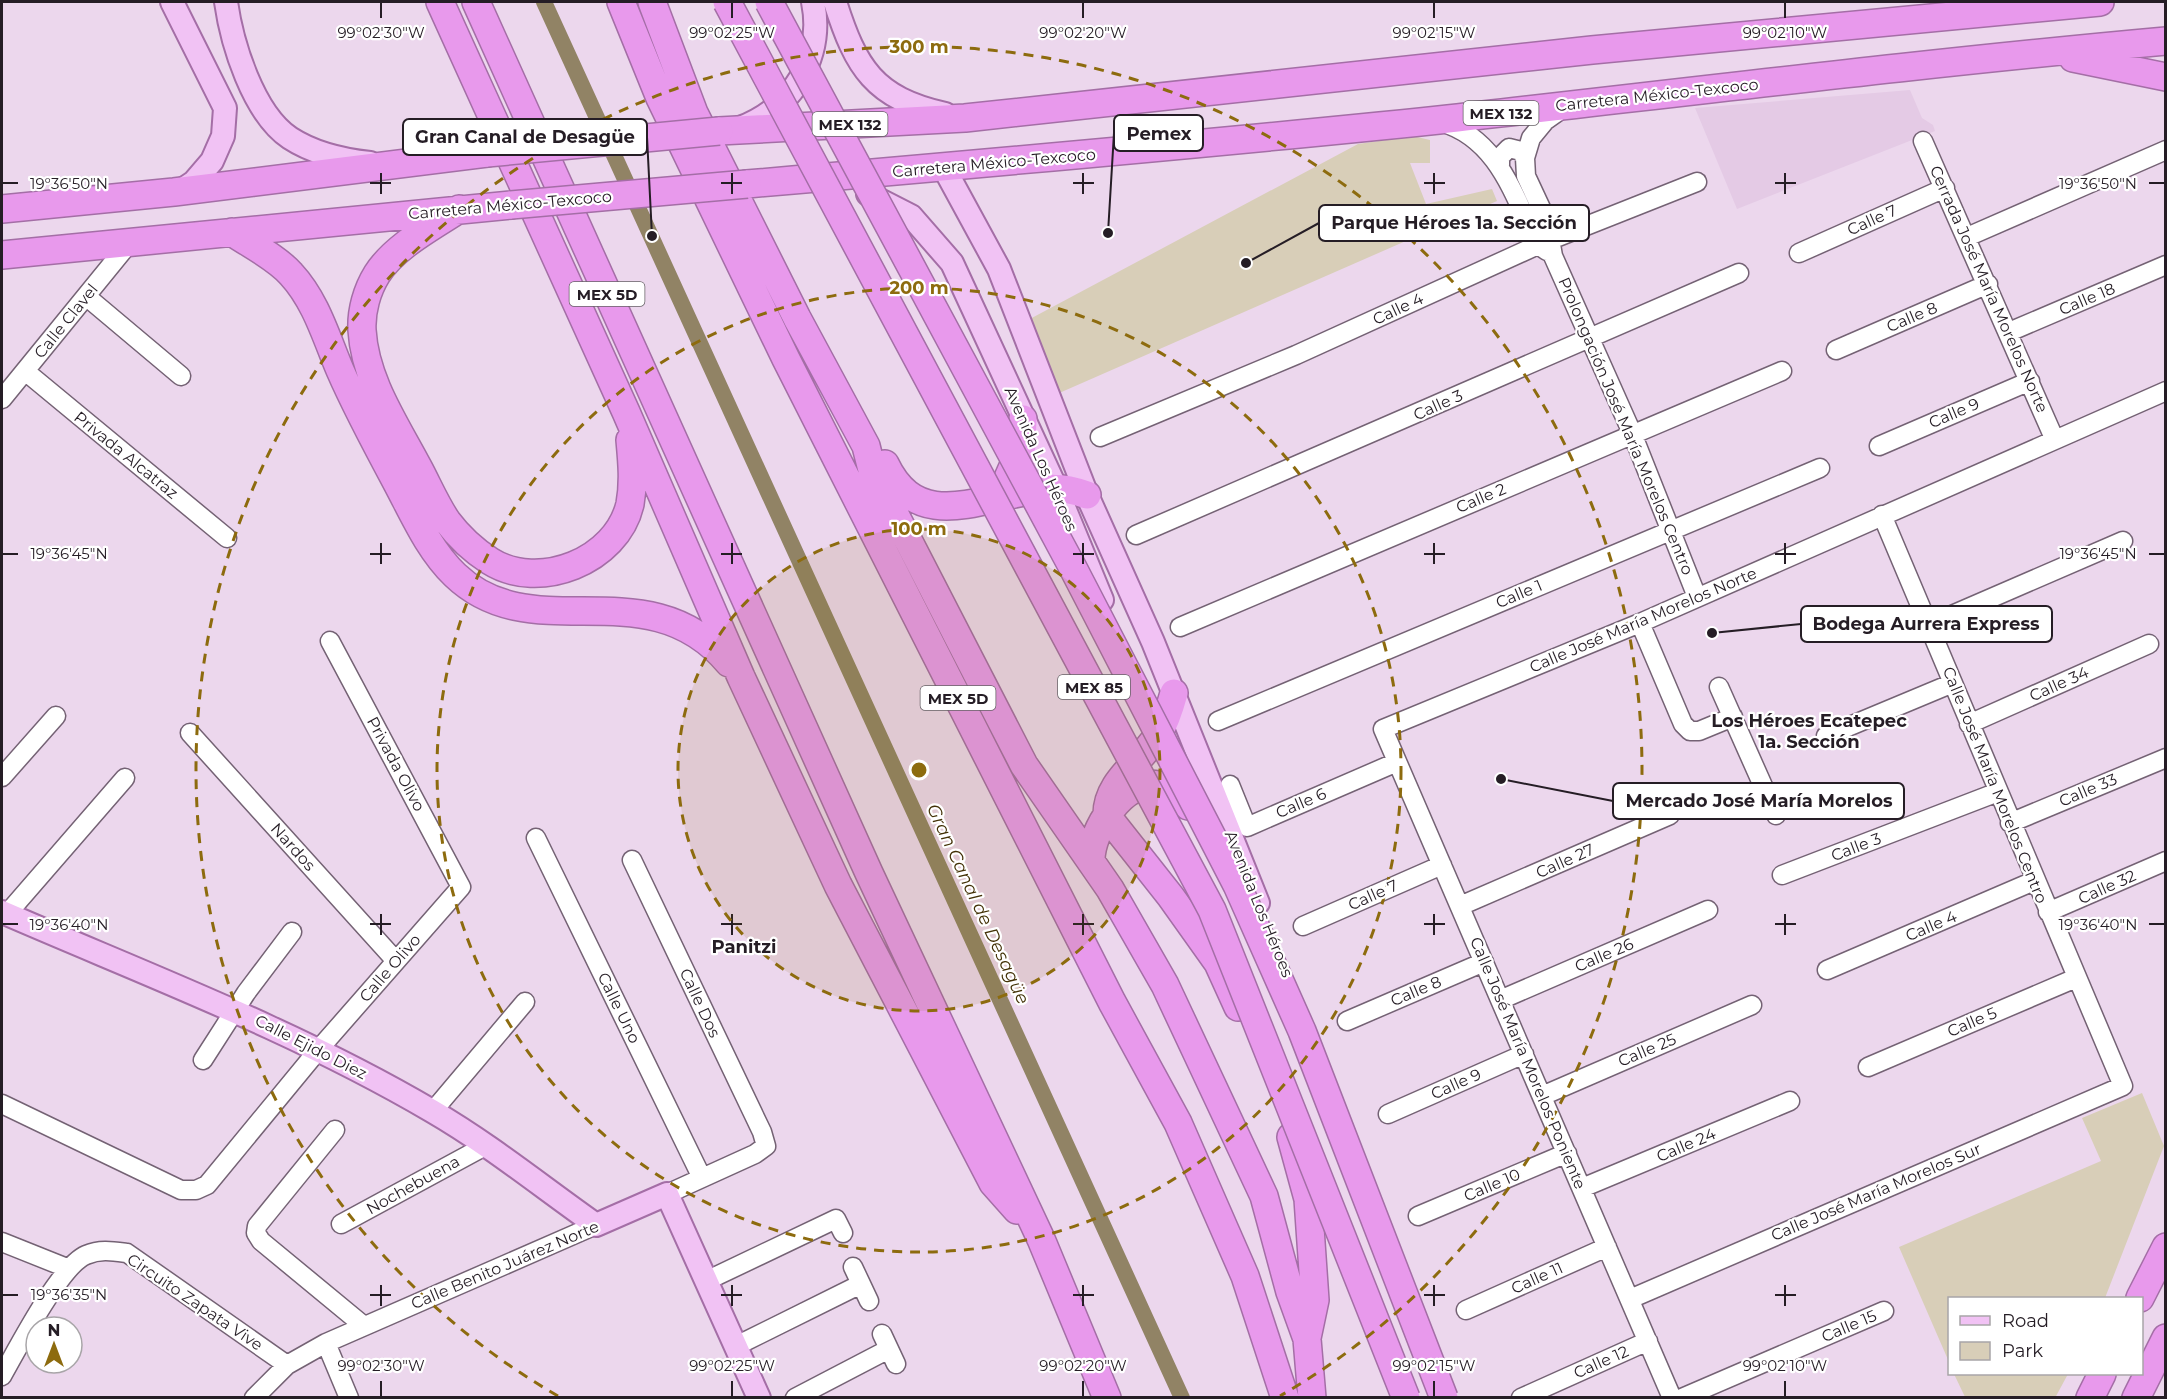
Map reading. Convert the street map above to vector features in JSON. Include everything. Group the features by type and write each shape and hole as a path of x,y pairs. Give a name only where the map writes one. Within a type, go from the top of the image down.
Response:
{"highway":[{"path":"440,2 626,412 741,677 838,885 993,1182 1041,1239"},
{"name":"MEX 5D","path":"476,2 864,862 1041,1239 1107,1398"},
{"name":"MEX 5D","path":"621,2 660,98 786,359 1112,1002 1178,1123 1245,1276 1285,1398"},
{"path":"652,2 694,113 797,318 866,446 872,470 1007,735 1024,765 1068,828 1092,851 1110,889 1164,985 1264,1196 1290,1292 1307,1339 1312,1398"},
{"name":"MEX 85","path":"727,2 1212,910 1406,1398"},
{"name":"MEX 85","path":"769,2 1073,568 1237,885 1302,1031 1444,1398"},
{"path":"1950,17 1992,2"},
{"name":"MEX 132","path":"377,164 727,131 964,118 1592,50 2100,2"},
{"name":"Carretera México-Texcoco","path":"2,255 459,209 944,168 1434,120 2040,52 2166,41"},
{"path":"2040,52 2166,77"},
{"path":"2,209 183,190 377,164"},
{"path":"459,209 400,250 378,273 366,299 362,329 367,362 378,391 446,519 466,543 484,556 493,562 520,572 551,573 580,564 603,548 618,530 630,505 633,472 626,412"},
{"path":"232,232 291,273 309,298 352,398 420,527 455,576 476,590 505,604 534,610 620,611 655,615 679,623 719,651 741,677"},
{"path":"981,503 999,489 1012,471 1022,446 1023,419"},
{"path":"866,446 882,460 896,485 916,500 956,506 1056,488 1087,495"},
{"path":"1174,693 1168,714 1157,735 1114,787 1107,805 1107,816 1132,852 1171,897 1218,963 1296,1150 1308,1199 1315,1300 1307,1339"},
{"path":"1092,851 1107,816 1116,804 1132,791 1152,784 1172,790 1188,806"},
{"path":"1092,851 1132,852"},
{"path":"2141,1297 2166,1247"},
{"path":"2136,1398 2166,1338"},
{"path":"2090,1398 2102,1375"},
{"path":"2141,1398 2166,1379"}],"main road":[{"path":"172,2 225,108 223,136 218,149 204,172 183,190"},
{"path":"226,2 232,33 246,74 267,112 281,130 298,142 325,153 377,164"},
{"path":"727,131 772,111 800,80 815,42 813,2"},
{"path":"835,2 851,47 871,79 918,108 964,118"},
{"name":"Avenida Los Héroes","path":"944,168 999,269 1087,495 1174,693 1268,928 1319,1045 1457,1398"},
{"name":"Avenida Los Héroes","path":"836,176 911,216 952,262 1056,488 1157,735 1246,937 1319,1045"},
{"name":"Calle Ejido Diez","path":"4,913 236,1010 318,1049 433,1111 596,1225"},
{"path":"667,1194 759,1398"},
{"name":"Calle Benito Juárez Norte","path":"596,1225 667,1194"}],"street":[{"path":"1525,158 1538,129 1553,114 1570,105"},
{"name":"Prolongación José María Morelos Centro","path":"1434,120 1476,139 1500,165 1548,246 1632,433 1697,597"},
{"name":"Cerrada José María Morelos Norte","path":"1923,141 2054,438"},
{"path":"1500,165 1502,153 1509,148 1521,151 1525,158"},
{"path":"1967,237 2166,150"},
{"name":"Prolongación José María Morelos Centro","path":"1525,158 1526,176 1548,246"},
{"name":"Calle 4","path":"1100,437 1697,182"},
{"name":"Calle 7","path":"1799,253 1945,188"},
{"name":"Calle Clavel","path":"2,399 130,242"},
{"name":"Calle 18","path":"2009,332 2166,265"},
{"name":"Calle 3","path":"1136,536 1739,273"},
{"name":"Calle 8","path":"1836,350 1988,284"},
{"path":"87,297 182,376"},
{"name":"Privada Alcatraz","path":"25,371 227,538"},
{"name":"Calle 2","path":"1180,627 1782,371"},
{"name":"Calle 9","path":"1879,446 2030,381"},
{"name":"Calle José María Morelos Norte","path":"1383,729 1640,623 2054,438 2166,391"},
{"name":"Calle 1","path":"1218,721 1820,468"},
{"name":"Calle José María Morelos Centro","path":"1882,515 2034,881 2123,1086"},
{"path":"1929,625 2123,541"},
{"path":"1640,623 1683,724 1690,731 1698,731 1733,717"},
{"name":"Privada Olivo","path":"330,641 461,887"},
{"name":"Calle 34","path":"1969,724 2149,644"},
{"path":"1826,736 1953,682"},
{"path":"1719,687 1776,815"},
{"path":"2,777 56,716"},
{"name":"Calle José María Morelos Poniente","path":"1383,729 1672,1398"},
{"name":"Nardos","path":"190,733 396,961"},
{"name":"Calle 33","path":"2010,823 2166,758"},
{"name":"Calle 6","path":"1230,785 1247,827 1397,762"},
{"path":"4,913 125,778"},
{"name":"Calle 3","path":"1782,875 1998,792"},
{"name":"Calle 27","path":"1460,906 1670,815"},
{"name":"Calle Uno","path":"536,838 702,1178"},
{"name":"Calle Dos","path":"632,860 762,1132 766,1146"},
{"name":"Calle 32","path":"2048,912 2166,861"},
{"name":"Calle 7","path":"1303,926 1442,865"},
{"name":"Calle 4","path":"1827,970 2034,881"},
{"name":"Calle Olivo","path":"2,1104 181,1190 196,1190 207,1185 318,1049 461,887"},
{"name":"Calle 26","path":"1500,1000 1708,910"},
{"path":"203,1060 292,932"},
{"name":"Calle 8","path":"1347,1021 1484,962"},
{"name":"Calle 5","path":"1868,1067 2076,978"},
{"path":"433,1111 525,1002"},
{"name":"Calle 25","path":"1542,1096 1752,1005"},
{"name":"Calle 9","path":"1388,1114 1524,1054"},
{"name":"Calle José María Morelos Sur","path":"1630,1299 2123,1086"},
{"name":"Calle 24","path":"1582,1188 1790,1101"},
{"path":"335,1131 257,1226 256,1233 261,1241 364,1326"},
{"name":"Nochebuena","path":"341,1224 485,1146"},
{"name":"Calle Benito Juárez Norte","path":"667,1194 755,1154 766,1146"},
{"name":"Calle 10","path":"1418,1216 1566,1153"},
{"path":"706,1281 836,1219 843,1233"},
{"name":"Calle Benito Juárez Norte","path":"254,1398 287,1365 326,1343 596,1225"},
{"path":"2,1242 68,1268"},
{"name":"Calle 11","path":"1466,1310 1607,1246"},
{"name":"Circuito Zapata Vive","path":"2,1376 68,1268 85,1256 106,1250 127,1253 287,1365"},
{"path":"852,1267 869,1301"},
{"path":"736,1346 861,1284"},
{"name":"Calle 15","path":"1682,1398 1884,1311"},
{"name":"Calle 12","path":"1521,1398 1648,1341"},
{"path":"326,1343 349,1398"},
{"path":"795,1398 889,1349"}],"shaded area":[{"path":"1910,90 1922,118 1933,125 1935,131 1737,209 1695,108"}],"green space":[{"path":"1413,136 1430,140 1430,163 1410,163 1426,204 1492,189 1497,201 1057,394 1028,320 1358,144"},
{"path":"2142,1093 2164,1146 2105,1297 1948,1297 1948,1360 1899,1247 2101,1161 2082,1118"},
{"path":"1954,1375 2067,1375 2055,1398 1965,1397"}],"waterway":[{"name":"Gran Canal de Desagüe","path":"544,2 1182,1398"}],"place":[{"name":"Pemex","path":"1108,233"},
{"name":"Gran Canal de Desagüe","path":"652,236"},
{"name":"Parque Héroes 1a. Sección","path":"1246,263"},
{"name":"Bodega Aurrera Express","path":"1712,633"},
{"name":"Mercado José María Morelos","path":"1501,779"}],"district":[{"name":"Los Héroes Ecatepec 1a. Sección","path":"1809,731"},
{"name":"Panitzi","path":"744,947"}]}
